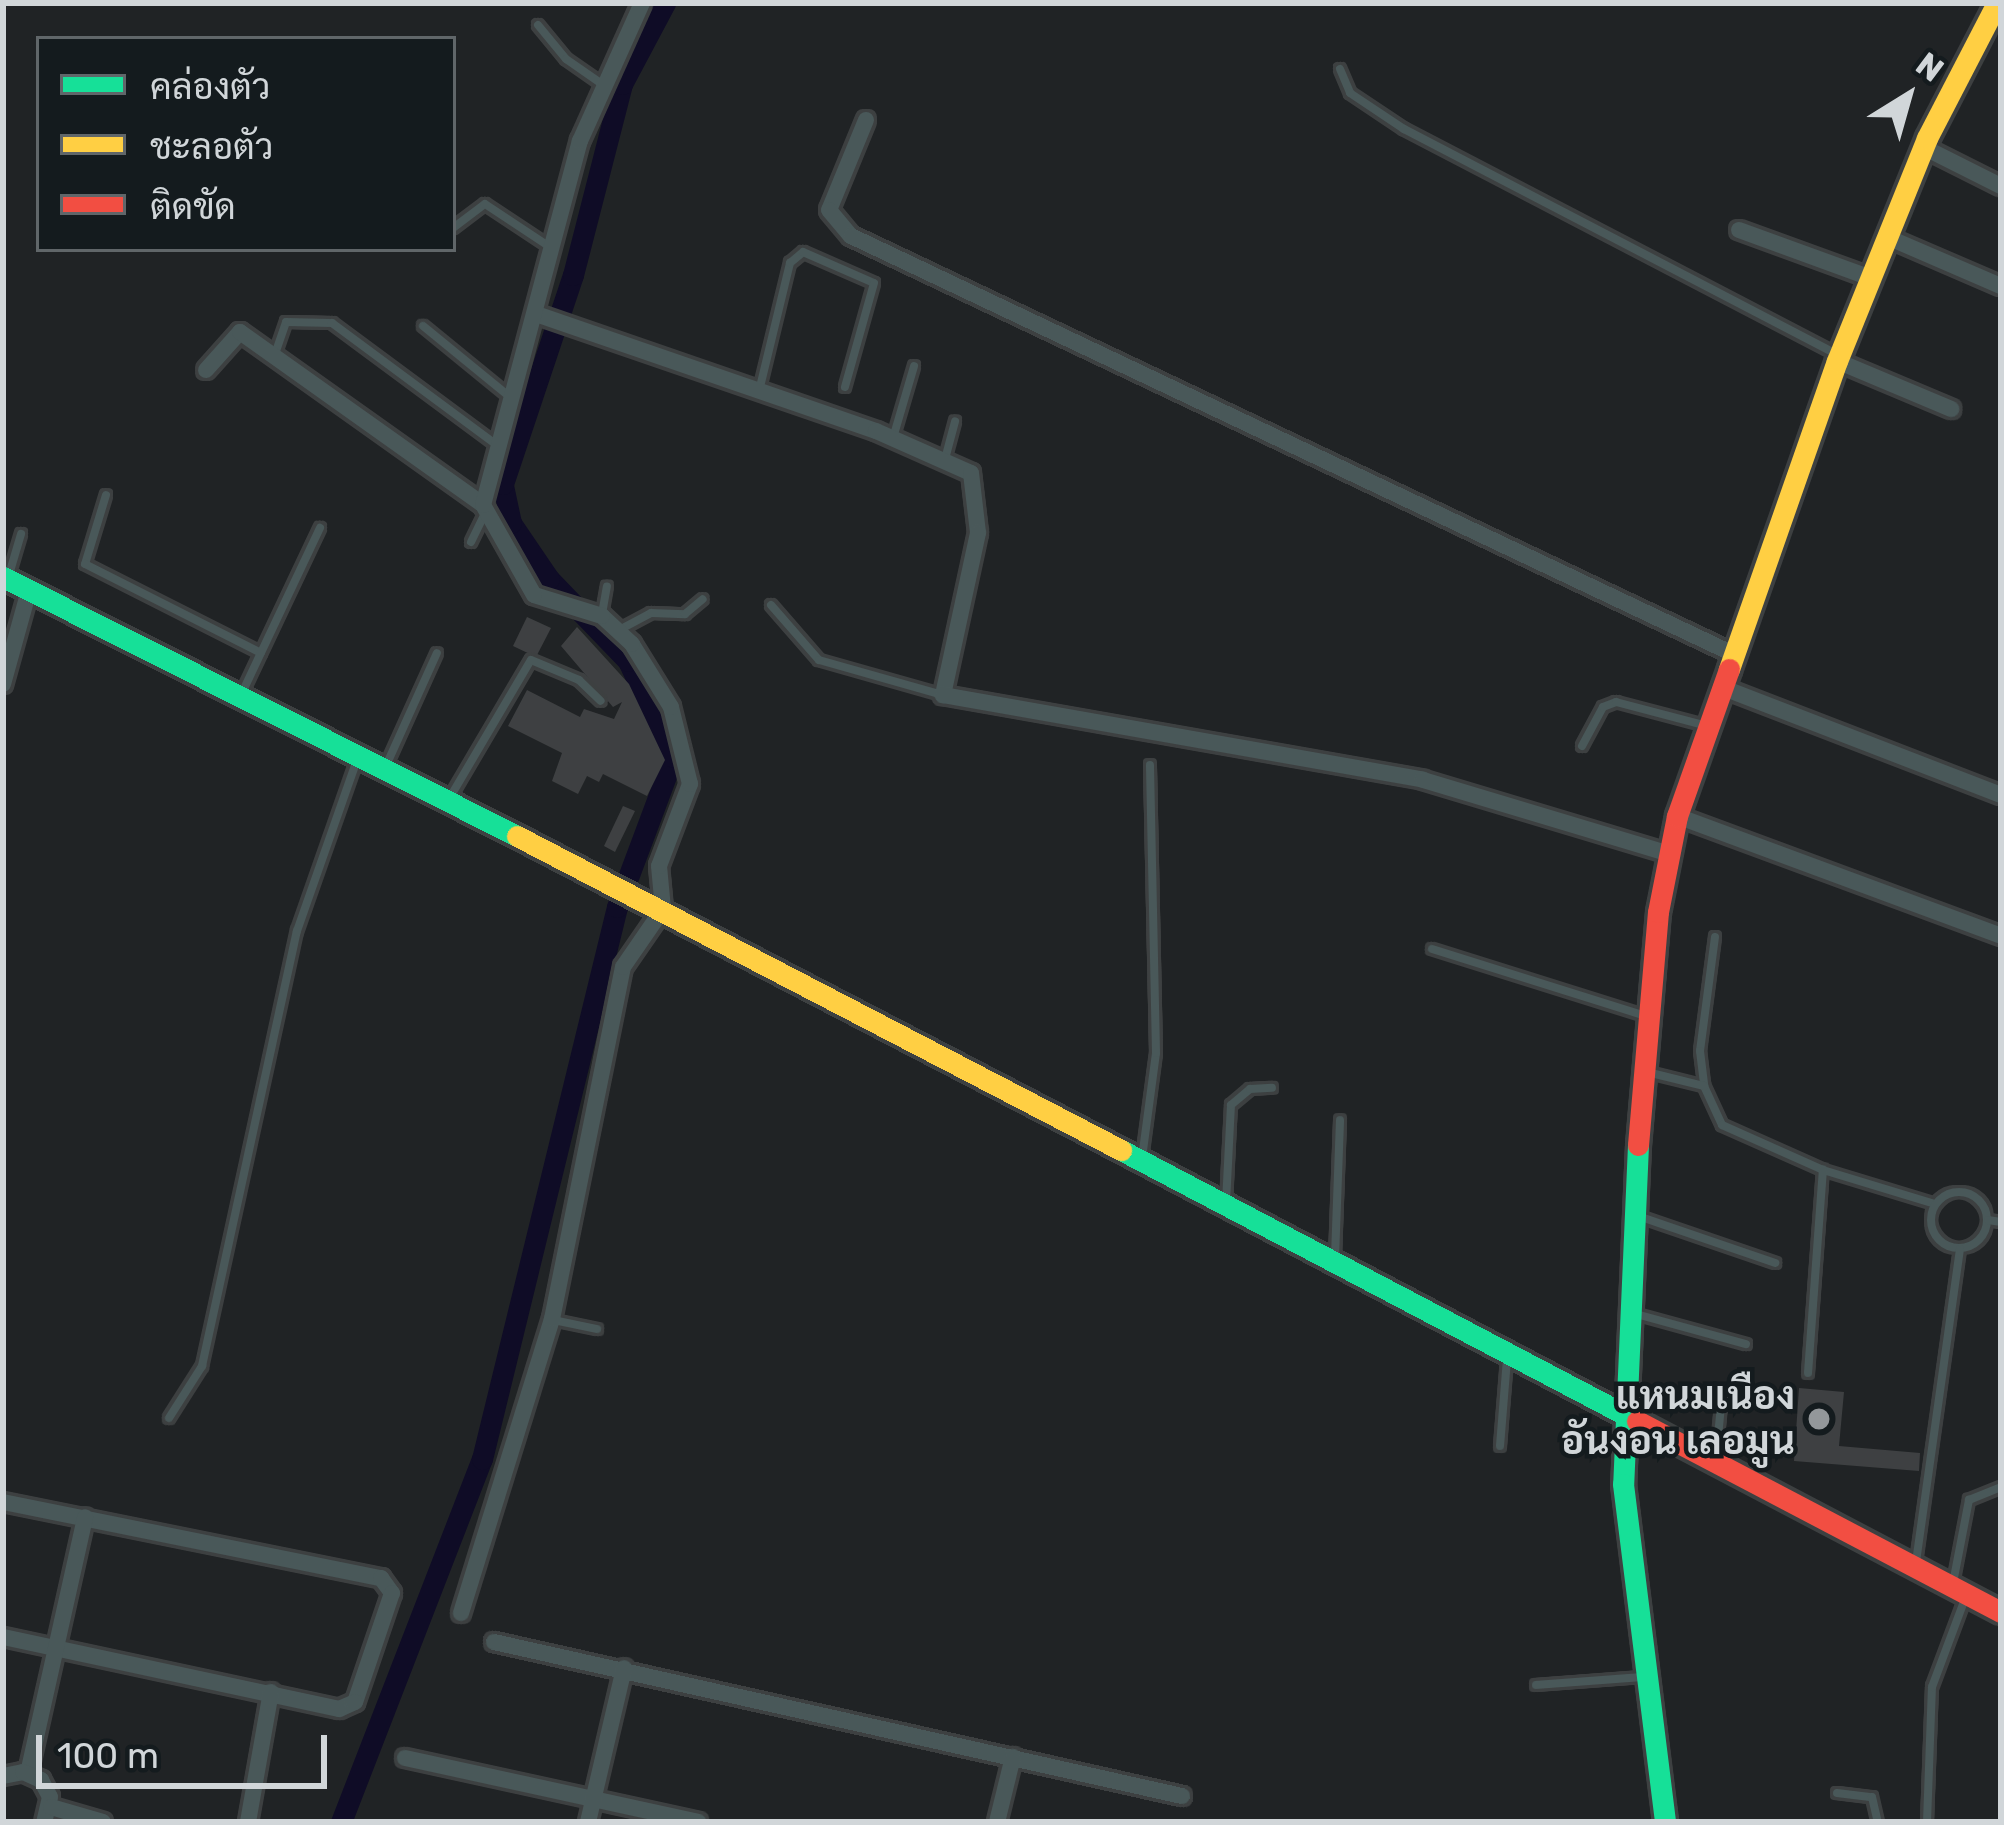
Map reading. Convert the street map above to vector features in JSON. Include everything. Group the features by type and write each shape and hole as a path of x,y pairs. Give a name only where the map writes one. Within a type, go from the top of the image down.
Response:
{"street":[{"path":"484,508 498,446 545,317 555,250 602,84 642,3"},
{"path":"1665,1822 1625,1506 1624,1412 1646,1016 1669,854 1731,653 1838,358 1924,147 1992,5"},
{"path":"866,120 829,210 851,236 1731,653"},
{"path":"1924,147 2001,186"},
{"path":"1739,230 1870,278"},
{"path":"1887,237 2001,286"},
{"path":"545,317 893,438 971,473 978,533 943,695 1424,780 1669,854"},
{"path":"206,370 236,331 484,508 534,595 565,609 593,614 619,629 671,707 689,763 690,784 659,866 654,904 623,967 552,1319 461,1613"},
{"path":"1838,358 1951,409"},
{"path":"5,578 654,904 2001,1612"},
{"path":"3,684 29,590"},
{"path":"1720,688 2001,795"},
{"path":"1677,816 2001,936"},
{"path":"3,1502 390,1583 355,1702 339,1709 3,1637"},
{"path":"28,1774 85,1517"},
{"path":"494,1642 1182,1796"},
{"path":"588,1822 624,1668"},
{"path":"248,1822 272,1692"},
{"path":"997,1822 1013,1757"},
{"path":"405,1758 698,1822"},
{"path":"3,1776 28,1774 47,1788 47,1815 103,1822"}],"lane":[{"path":"538,25 566,59 602,84"},
{"path":"1340,69 1351,92 1404,129 1838,358"},
{"path":"456,227 485,204 555,250"},
{"path":"759,391 790,263 802,252 874,283 845,387"},
{"path":"274,358 286,322 332,323 498,446"},
{"path":"423,326 514,400"},
{"path":"893,438 914,366"},
{"path":"945,459 955,421"},
{"path":"106,495 85,564 261,653"},
{"path":"471,542 484,508"},
{"path":"240,696 320,528"},
{"path":"5,578 21,534"},
{"path":"593,614 607,586"},
{"path":"619,629 651,614 686,614 703,599"},
{"path":"771,605 819,660 943,695"},
{"path":"385,769 437,653"},
{"path":"448,800 531,660 579,680 601,700"},
{"path":"1582,746 1603,707 1616,702 1707,727"},
{"path":"169,1418 202,1366 297,931 358,755"},
{"path":"1142,1160 1156,1053 1150,765"},
{"path":"1715,937 1701,1009 1703,1086 1723,1125 1823,1170 1935,1204 1966,1192 1983,1203 1988,1220 1982,1238 1960,1249"},
{"path":"1432,950 1646,1016"},
{"path":"1642,1070 1703,1086"},
{"path":"1226,1204 1231,1105 1250,1089 1271,1088"},
{"path":"1335,1259 1340,1120"},
{"path":"1808,1373 1823,1170"},
{"path":"1935,1204 1932,1228 1960,1249"},
{"path":"1634,1215 1774,1263"},
{"path":"1988,1220 2001,1222"},
{"path":"1916,1567 1960,1249"},
{"path":"1629,1312 1745,1344"},
{"path":"552,1319 597,1330"},
{"path":"1500,1446 1509,1352"},
{"path":"1716,1461 1723,1394"},
{"path":"1927,1822 1931,1687 1960,1589 1969,1500 1980,1489 2001,1487"},
{"path":"1536,1684 1644,1677"},
{"path":"1837,1793 1872,1797 1878,1822"}],"building":[{"path":"527,617 551,628 536,657 513,646"},
{"path":"577,627 629,684 665,760 647,796 603,774 599,782 587,776 578,794 552,781 562,753 508,726 527,690 580,717 584,709 614,719 622,702 613,707 561,646"},
{"path":"623,806 635,811 615,852 604,846"},
{"name":"แหนมเนือง อันงอน เลอมูน","path":"1799,1388 1844,1392 1839,1446 1920,1453 1919,1471 1794,1461"}],"waterway":[{"path":"341,1822 482,1459 617,907 673,757 628,661 549,579 511,523 503,484 573,275 622,84 665,3"}],"traffic: fast":[{"path":"3,577 517,836"},
{"path":"1638,1145 1623,1484 1665,1822"},
{"path":"1121,1150 1637,1421"}],"traffic: slow":[{"path":"1729,669 1837,361 1927,138 1997,3"},
{"path":"517,836 1121,1150"}],"traffic: jam":[{"path":"1638,1145 1658,912 1677,816 1729,669"},
{"path":"1637,1421 2001,1612"}],"place":[{"name":"แหนมเนือง อันงอน เลอมูน","path":"1819,1419"}]}
